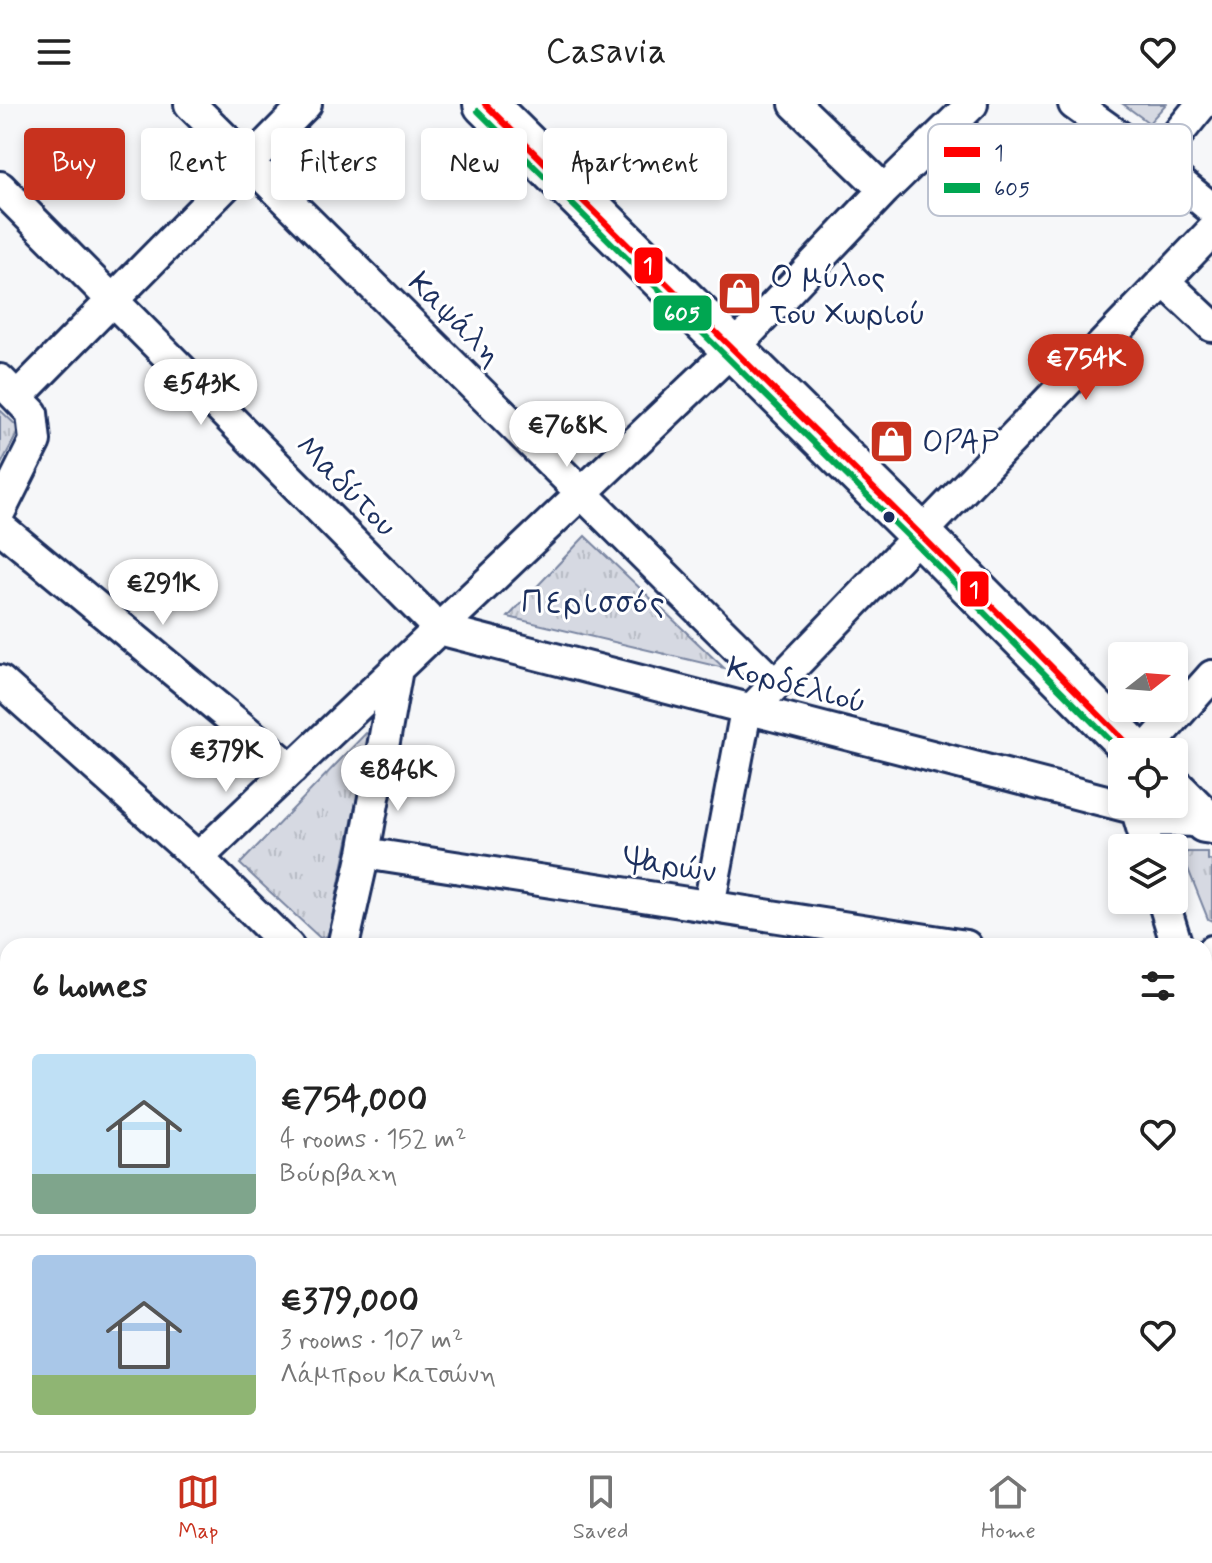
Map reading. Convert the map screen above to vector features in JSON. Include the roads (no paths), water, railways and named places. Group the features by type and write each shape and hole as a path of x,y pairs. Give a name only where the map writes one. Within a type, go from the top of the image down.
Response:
{"street":[{"name":"Καψάλη","path":"190,104 214,128"},
{"path":"255,156 306,104"},
{"path":"485,104 1122,738"},
{"path":"795,104 884,190"},
{"path":"952,124 972,104"},
{"path":"1074,104 1102,124"},
{"path":"1186,124 1202,104"},
{"path":"198,858 733,349 928,147"},
{"name":"Καψάλη","path":"255,168 774,684"},
{"name":"Μαδύτου","path":"0,187 439,629"},
{"path":"1192,193 1212,209"},
{"path":"0,511 35,441 32,413 9,388 113,300 212,200"},
{"path":"709,906 744,721 752,709 1212,231"},
{"path":"1164,281 1212,326"},
{"path":"0,527 292,769"},
{"name":"Κορδελιού","path":"439,629 752,709 1140,820 1209,822"},
{"path":"345,938 364,853 397,669"},
{"path":"1157,738 1212,676"},
{"path":"0,681 198,858 280,938"},
{"path":"1188,803 1209,822"},
{"name":"Ψαρών","path":"364,853 709,906 878,938"},
{"path":"1167,914 1175,938"}],"place":[{"name":"Ο μύλος του Χωριού","path":"739,294"},
{"name":"OPAP","path":"891,441"}],"district":[{"name":"Περισσός","path":"594,601"}]}
